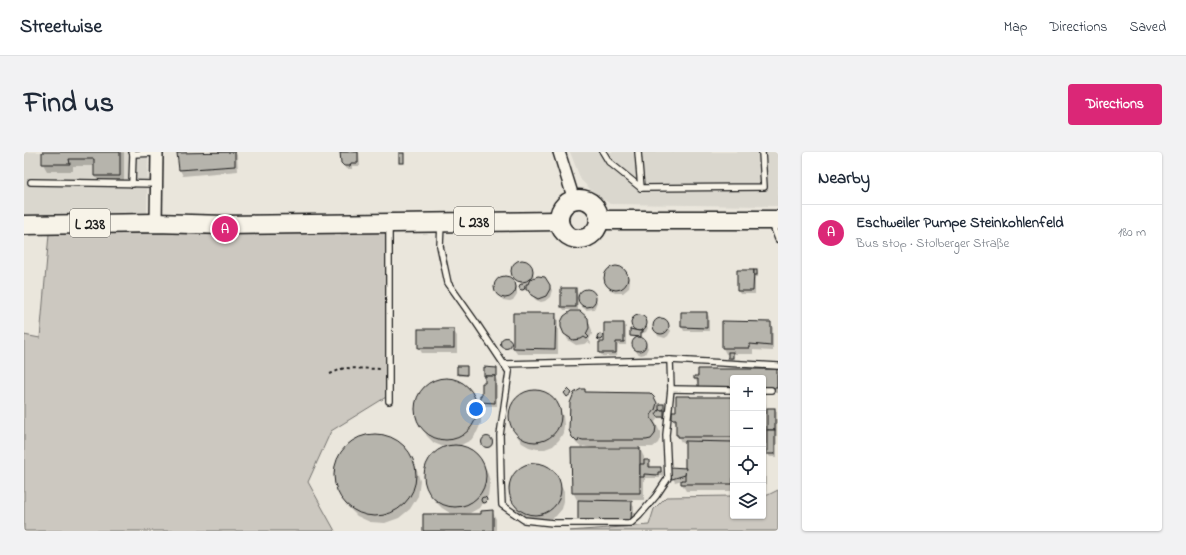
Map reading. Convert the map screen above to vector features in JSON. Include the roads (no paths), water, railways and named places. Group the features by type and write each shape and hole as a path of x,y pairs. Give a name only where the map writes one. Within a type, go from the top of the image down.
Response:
{"main road":[{"path":"574,200 584,200 592,204 596,209 600,220 597,229 588,238 575,240 564,233 560,227 559,221 561,210 564,205 574,200"},
{"path":"600,220 774,219"},
{"name":"L 238","path":"24,225 559,221"}],"street":[{"path":"559,152 574,200"},
{"path":"156,223 157,153"}],"lane":[{"path":"603,152 609,162 641,188 764,186 762,152"},
{"path":"638,152 641,188"},
{"path":"132,184 133,153 157,153"},
{"path":"31,182 157,184"},
{"path":"774,219 778,239"},
{"path":"389,222 389,401"},
{"path":"441,222 440,246 448,283 509,372 500,435 502,505 524,520 553,523 631,523 639,516 656,496 668,478 666,435 670,389 670,360"},
{"path":"504,364 670,360 778,366"},
{"path":"670,389 730,390"},
{"path":"766,390 771,390"}],"place":[{"name":"Eschweiler Pumpe Steinkohlenfeld","path":"225,229"}]}
